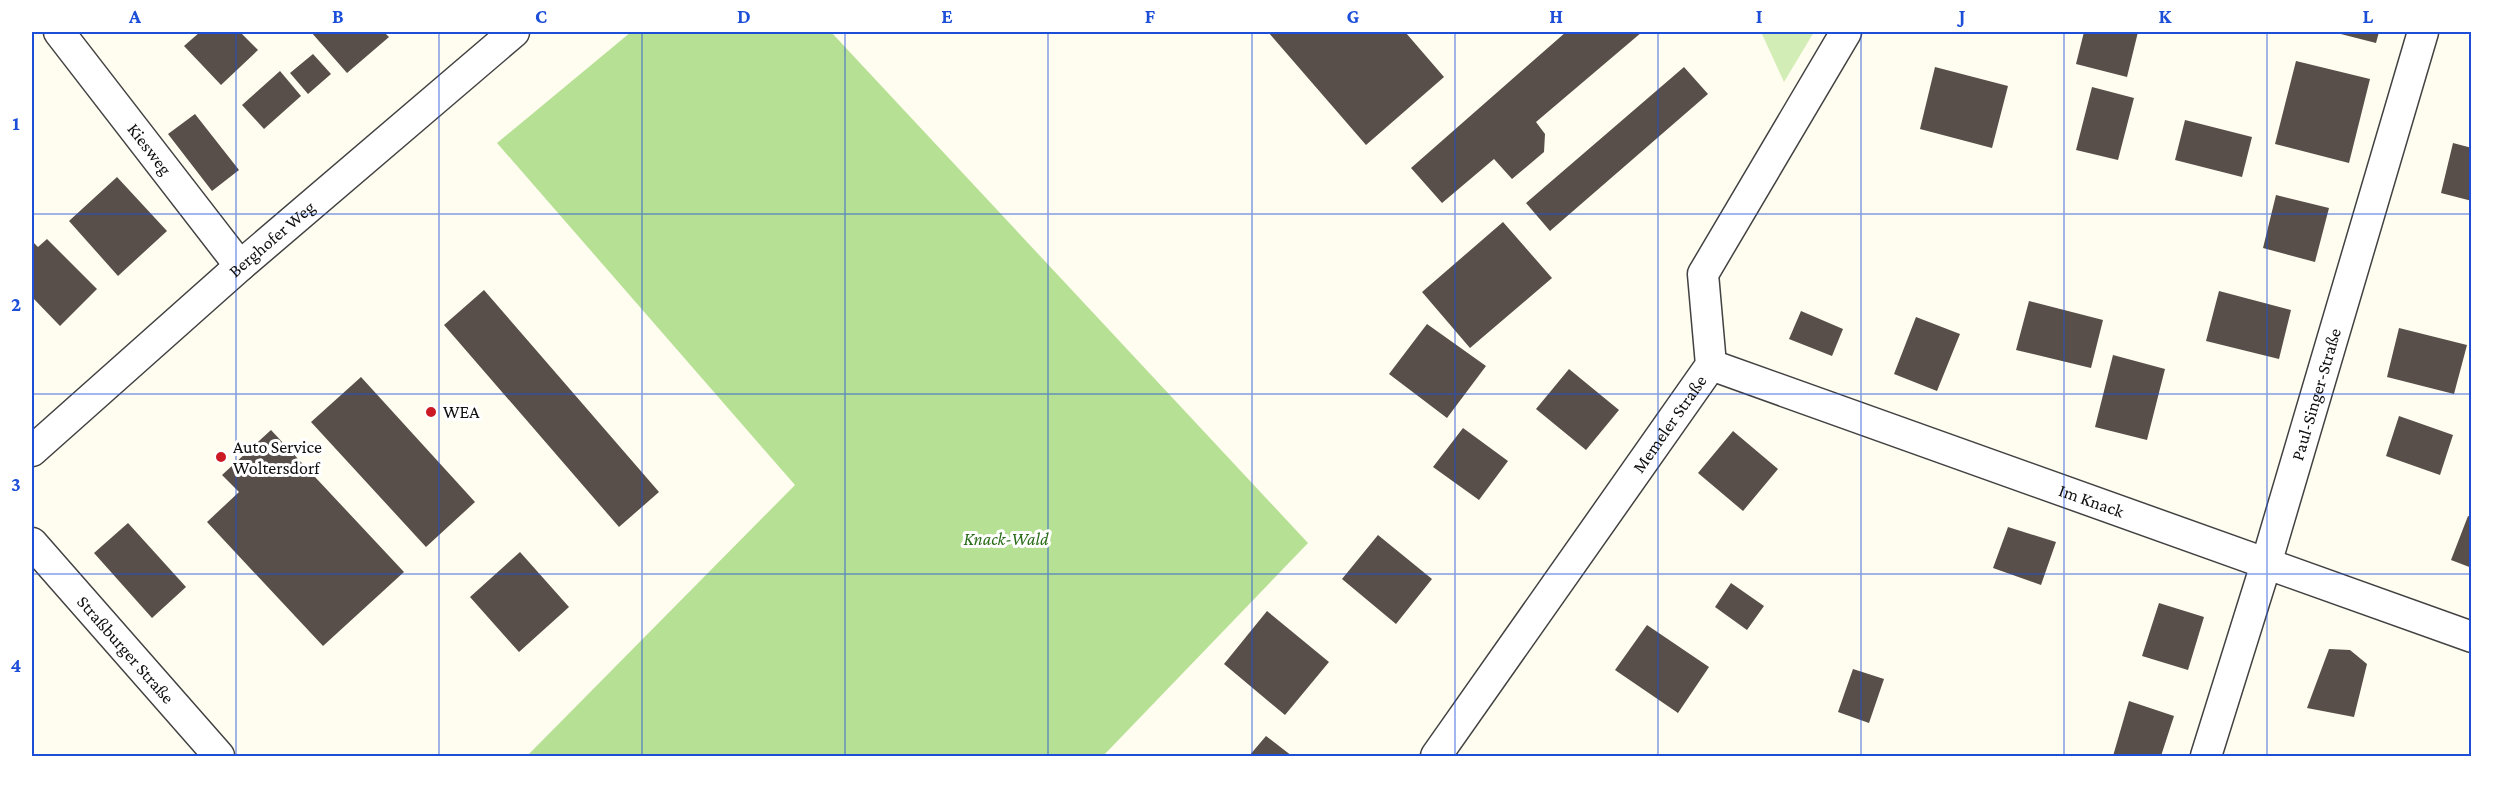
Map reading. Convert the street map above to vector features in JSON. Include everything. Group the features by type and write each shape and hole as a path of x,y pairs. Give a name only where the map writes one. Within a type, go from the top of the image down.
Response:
{"street":[{"name":"Kiesweg","path":"59,32 240,266"},
{"name":"Berghofer Weg","path":"32,451 240,266 514,32"},
{"name":"Memeler Straße","path":"1436,756 1711,365 1703,274 1846,32"},
{"name":"Paul-Singer-Straße","path":"2206,756 2266,564 2423,32"},
{"name":"Im Knack","path":"1711,365 2472,637"},
{"name":"Straßburger Straße","path":"32,543 219,756"}],"green space":[{"name":"Knack-Wald","path":"631,32 831,32 1308,543 1103,756 527,756 795,485 497,143"},
{"path":"1761,32 1814,32 1784,82"}],"building":[{"path":"200,32 240,32 258,50 221,85 184,46"},
{"path":"311,32 384,32 389,37 347,73"},
{"path":"1268,32 1407,32 1444,77 1366,145"},
{"path":"1566,32 1642,32 1536,122 1545,134 1544,152 1512,179 1494,159 1442,203 1411,168"},
{"path":"2084,32 2138,32 2127,77 2076,64"},
{"path":"2333,32 2379,32 2376,43"},
{"path":"313,54 331,74 308,94 290,73"},
{"path":"2296,61 2370,79 2349,163 2275,144"},
{"path":"1684,67 1708,94 1550,231 1526,203"},
{"path":"1935,67 2008,86 1992,148 1920,129"},
{"path":"280,71 301,96 264,129 242,105"},
{"path":"2092,87 2134,98 2118,160 2076,150"},
{"path":"195,114 239,170 212,191 168,134"},
{"path":"2185,120 2252,137 2242,177 2175,160"},
{"path":"2453,143 2472,148 2472,201 2441,193"},
{"path":"117,177 167,231 118,276 69,221"},
{"path":"2276,195 2329,208 2315,262 2263,248"},
{"path":"1503,222 1552,278 1470,348 1422,292"},
{"path":"47,239 97,289 60,326 32,297 32,241 38,247"},
{"path":"484,290 659,492 619,527 444,325"},
{"path":"2219,291 2291,310 2279,359 2206,341"},
{"path":"2029,301 2103,320 2091,368 2016,350"},
{"path":"1801,311 1843,329 1832,356 1789,339"},
{"path":"1916,317 1960,334 1937,391 1894,374"},
{"path":"1427,324 1486,366 1447,418 1389,374"},
{"path":"2399,328 2467,345 2454,394 2387,377"},
{"path":"2113,355 2165,369 2147,440 2095,427"},
{"path":"1569,369 1619,410 1586,450 1536,409"},
{"path":"361,377 475,502 426,547 311,422"},
{"path":"2399,416 2453,435 2440,475 2386,456"},
{"path":"1463,428 1508,461 1479,500 1433,467"},
{"path":"271,430 404,572 323,646 207,522 239,492 222,475"},
{"path":"1733,431 1778,469 1743,511 1698,473"},
{"path":"2468,516 2472,517 2472,568 2451,560"},
{"path":"128,523 186,587 152,618 94,553"},
{"path":"2008,527 2056,542 2041,585 1993,568"},
{"path":"1378,535 1432,579 1396,624 1342,579"},
{"path":"520,552 569,607 519,652 470,597"},
{"path":"1731,583 1764,606 1747,630 1715,607"},
{"path":"2159,603 2204,617 2188,670 2142,656"},
{"path":"1267,611 1329,662 1285,715 1224,664"},
{"path":"1647,625 1709,667 1678,713 1615,670"},
{"path":"2329,649 2350,650 2367,664 2354,717 2307,708"},
{"path":"1853,669 1884,679 1869,723 1838,712"},
{"path":"2129,701 2174,716 2161,756 2113,756"},
{"path":"1266,736 1292,756 1249,756"}],"place":[{"name":"WEA","path":"431,412"},
{"name":"Auto Service Woltersdorf","path":"221,457"}]}
